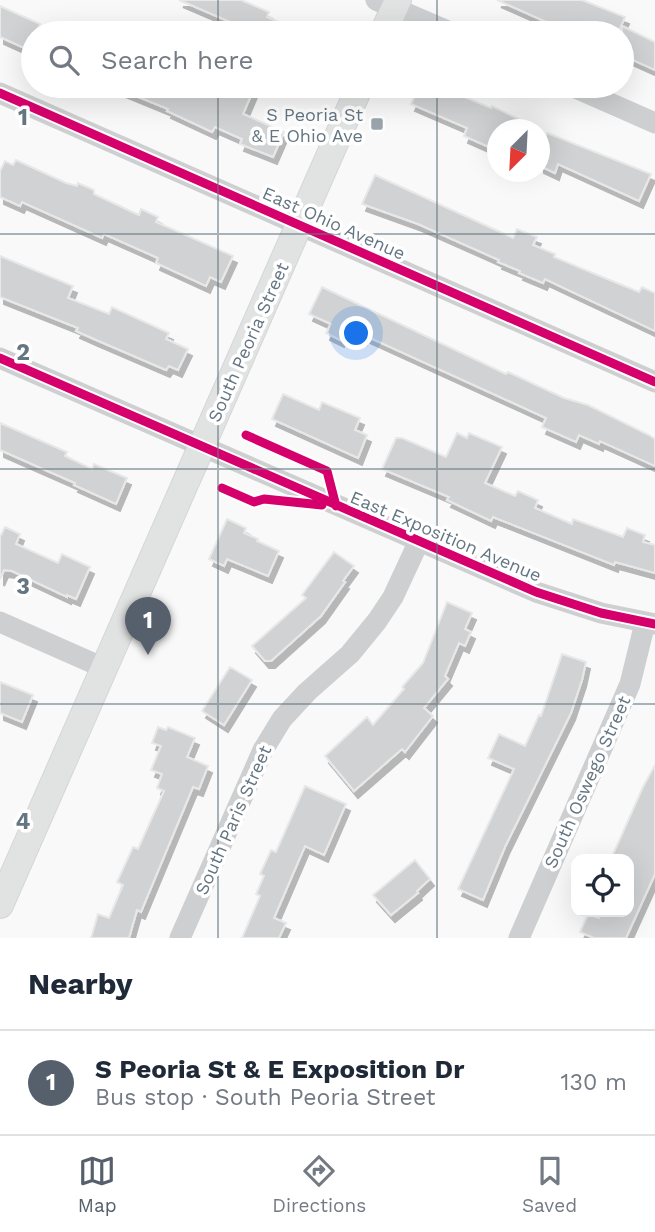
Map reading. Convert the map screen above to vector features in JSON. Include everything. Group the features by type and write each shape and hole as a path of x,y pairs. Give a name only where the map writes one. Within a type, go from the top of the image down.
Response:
{"main road":[{"path":"386,21 390,3"},
{"name":"South Peoria Street","path":"3,891 355,98"}],"street":[{"path":"390,3 427,21"},
{"name":"East Ohio Avenue","path":"0,93 655,382"},
{"path":"599,98 655,122"},
{"name":"East Exposition Avenue","path":"0,358 536,592 601,613 650,624"},
{"name":"South Paris Street","path":"180,938 263,750 282,719 350,653 377,621 393,597 419,541"},
{"path":"0,622 104,668"},
{"name":"South Oswego Street","path":"519,938 630,684 650,624"}],"building":[{"path":"179,0 241,0 269,12 267,17 276,21 228,21"},
{"path":"497,0 582,0 625,17 623,21 544,21"},
{"path":"0,6 33,21 21,21 21,46 0,37"},
{"path":"634,32 655,42 655,70 634,60"},
{"path":"141,98 250,98 243,114 284,132 273,157 240,144 242,139 215,127 212,132 167,111 168,109"},
{"path":"414,98 467,98 491,108 492,106 518,119 487,119 487,146 464,136 467,128 411,104"},
{"path":"550,134 651,174 639,201 558,164 555,173 550,171"},
{"path":"16,160 66,183 77,186 78,183 94,190 94,194 139,215 141,209 158,217 156,222 233,256 221,282 210,277 206,286 156,263 158,258 104,234 102,238 22,202 20,206 0,197 0,171 5,161 13,165"},
{"path":"375,175 513,238 517,229 537,237 533,245 555,254 554,257 639,292 642,287 655,293 655,331 545,279 543,283 418,224 362,204"},
{"path":"0,256 73,286 68,298 109,314 112,307 169,333 166,339 188,349 178,370 169,366 166,370 76,331 78,328 0,297"},
{"path":"322,287 506,374 508,372 564,398 588,405 649,435 655,439 655,466 600,441 599,444 579,435 576,442 542,427 546,418 364,335 363,338 345,329 340,340 326,333 331,324 309,314"},
{"path":"283,394 319,410 322,402 360,418 355,430 367,435 358,458 272,419"},
{"path":"0,423 67,452 65,456 92,469 94,464 127,478 116,504 0,450"},
{"path":"457,433 467,438 469,433 502,447 485,483 515,496 518,491 538,500 535,508 572,524 573,519 623,537 627,528 645,535 643,542 655,545 655,573 615,562 614,565 493,517 491,521 447,500 449,497 382,469 396,438 402,438 446,457"},
{"path":"227,519 246,528 244,533 258,539 257,541 279,551 268,576 227,559 224,566 209,559"},
{"path":"5,527 20,534 16,544 58,563 62,554 90,567 76,599 12,571 4,570 0,579 0,537"},
{"path":"334,552 354,566 343,581 345,582 321,616 271,661 265,661 252,646 306,598 302,595"},
{"path":"447,602 472,613 465,629 471,632 465,646 459,643 445,676 448,679 424,708 433,716 405,752 402,749 354,791 325,756 367,717 373,725 404,689 402,687 423,663"},
{"path":"562,654 586,662 582,680 571,713 505,847 483,900 458,889 514,769 488,758 499,734 525,746 539,715 541,716"},
{"path":"230,667 252,680 224,725 202,711"},
{"path":"0,682 33,695 22,722 0,713"},
{"path":"158,727 166,730 168,727 195,738 187,757 208,766 199,789 193,787 141,912 137,910 129,938 91,938 98,914 109,918 123,885 117,882 133,847 138,849 164,791 157,788 162,774 151,770 161,746 152,743"},
{"path":"655,765 655,874 626,938 594,938 580,932 587,917 634,917 634,854 613,854"},
{"path":"305,786 346,804 324,855 305,846 274,918 286,923 279,938 242,938 260,896 256,894 264,876 260,874 271,850 276,852"},
{"path":"415,860 430,879 418,893 391,915 373,895"}],"cycle path":[{"path":"0,93 655,382"},
{"path":"0,358 536,592 601,613 655,624"},
{"path":"246,435 327,471 336,506"},
{"path":"222,488 254,502 264,499 322,505"}],"place":[{"name":"S Peoria St & E Ohio Ave","path":"377,124"},
{"name":"S Peoria St & E Exposition Dr","path":"148,655"}]}
